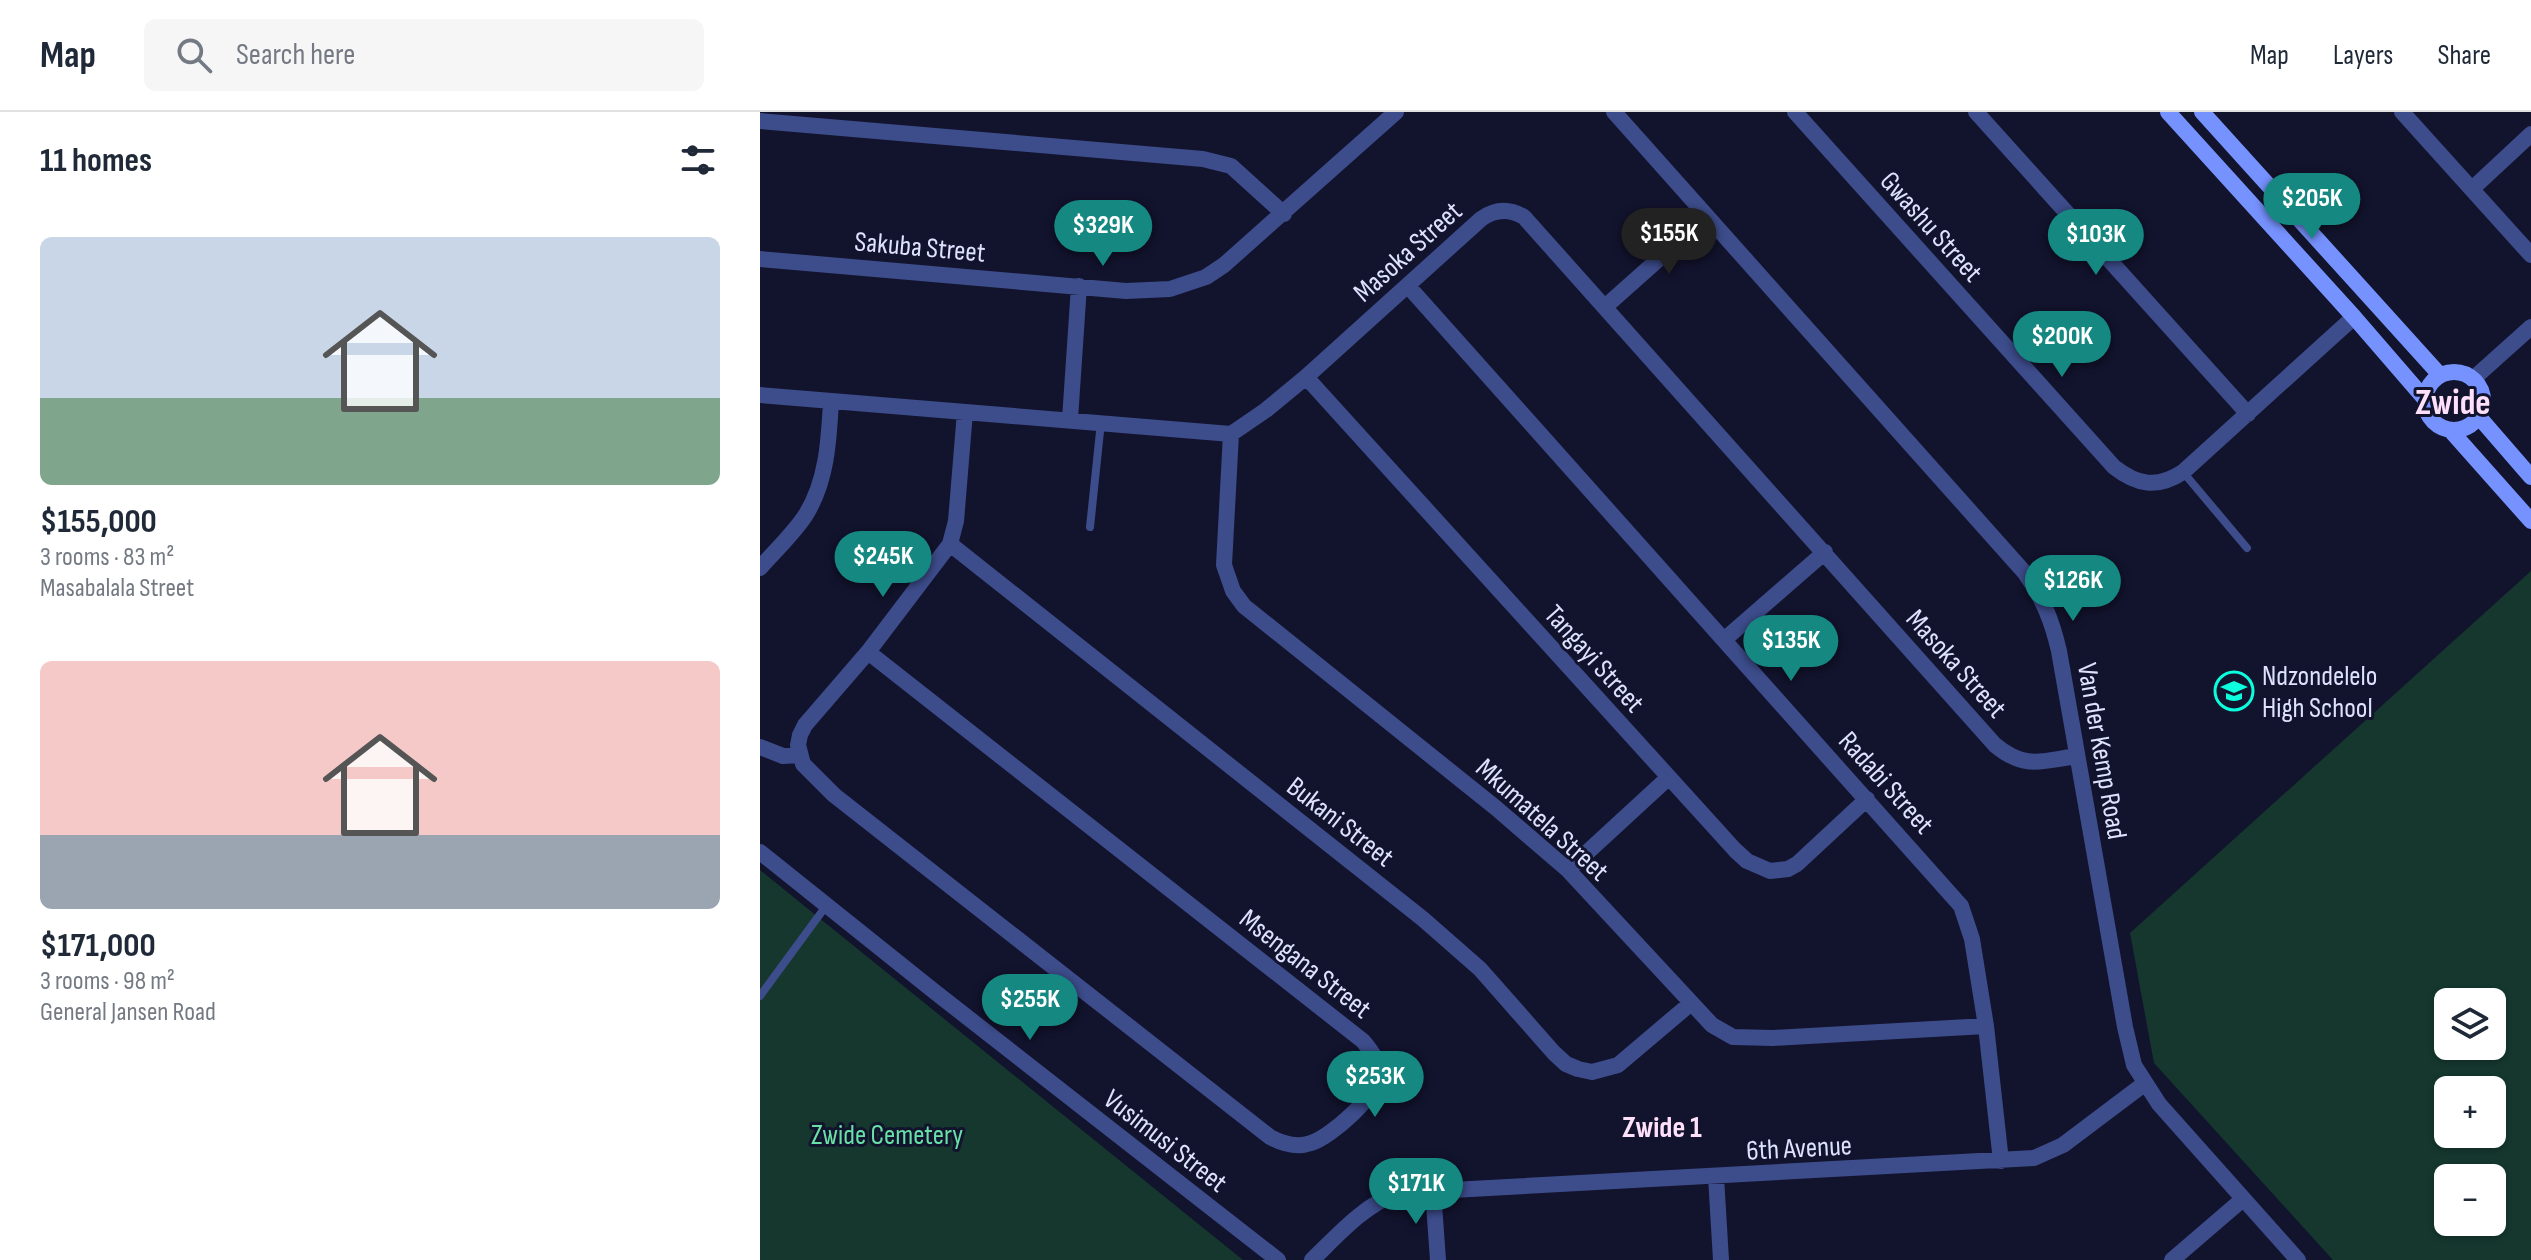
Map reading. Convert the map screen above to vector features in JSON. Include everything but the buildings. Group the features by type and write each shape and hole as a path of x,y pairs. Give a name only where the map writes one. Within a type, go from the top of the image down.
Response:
{"main road":[{"path":"2168,112 2424,398"},
{"path":"2202,112 2440,375"},
{"path":"2451,431 2471,425 2479,417 2483,397 2473,379 2457,372 2440,375 2427,388 2425,407 2434,423 2451,431 2531,521"},
{"path":"2479,417 2531,477"}],"street":[{"name":"Sakuba Street","path":"760,259 1153,291 1191,283 1224,265 1284,214 1378,118 1396,112"},
{"name":"Van der Kemp Road","path":"1614,112 2025,573 2041,596 2054,630 2134,1065 2159,1104 2298,1260"},
{"name":"Gwashu Street","path":"1795,112 2114,467 2128,478 2144,484 2161,484 2183,472 2354,317"},
{"path":"1976,112 2248,414"},
{"path":"2402,112 2531,255"},
{"path":"760,121 1203,159 1231,166 1284,214"},
{"path":"2472,189 2531,134"},
{"name":"Masoka Street","path":"1231,434 1306,377 1481,219 1505,211 1524,217 1985,734 2009,756 2028,763 2077,756"},
{"path":"1606,306 1707,216"},
{"path":"1070,419 1079,286"},
{"name":"Radabi Street","path":"1408,286 1961,906 1972,939 1986,1026 2001,1161"},
{"path":"2473,379 2531,327"},
{"name":"Tangayi Street","path":"1306,377 1668,778 1735,850 1757,867 1770,871 1788,869 1797,864 1867,799"},
{"path":"760,395 1231,434"},
{"path":"760,568 805,517 818,491 827,451 831,401"},
{"path":"760,747 801,759 800,735 805,725 868,652 950,544 956,521 965,412"},
{"name":"Mkumatela Street","path":"1231,434 1224,565 1233,591 1244,606 1496,808 1568,870 1690,1004 1722,1033 1749,1038 1986,1026"},
{"name":"Bukani Street","path":"950,544 1423,919 1480,969 1566,1064 1592,1072 1618,1065 1690,1004"},
{"path":"1725,639 1825,552"},
{"name":"Msengana Street","path":"801,759 834,795 1270,1137 1296,1146 1311,1144 1326,1136 1377,1087 1377,1061 1363,1041 868,652"},
{"path":"1568,870 1668,778"},
{"name":"Vusimusi Street","path":"760,852 1278,1260"},
{"name":"6th Avenue","path":"1312,1260 1374,1204 1397,1193 2034,1158 2049,1153 2144,1084"},
{"path":"1716,1177 1721,1260"},
{"path":"1433,1190 1438,1260"},
{"path":"2172,1260 2243,1199"}],"lane":[{"path":"1090,527 1101,422"},
{"path":"2183,472 2247,548"},
{"path":"760,996 826,906"}],"green space":[{"path":"2531,571 2531,1260 2333,1260 2154,1063 2130,933"},
{"name":"Zwide Cemetery","path":"760,870 818,917 1243,1260 760,1260"}],"place":[{"name":"Ndzondelelo High School","path":"2234,691"}],"district":[{"name":"Zwide","path":"2453,401"},
{"name":"Zwide 1","path":"1662,1127"}]}
